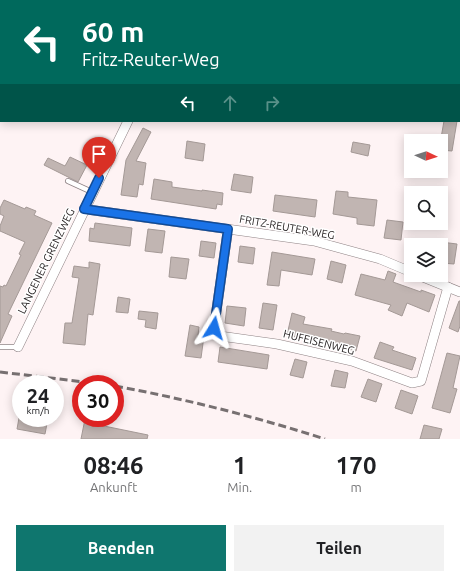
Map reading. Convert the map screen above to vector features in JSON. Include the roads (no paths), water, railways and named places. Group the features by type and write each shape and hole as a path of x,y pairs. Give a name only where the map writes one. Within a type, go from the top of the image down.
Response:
{"street":[{"name":"LANGENER GRENZWEG","path":"18,347 92,192 127,122"},
{"name":"FRITZ-REUTER-WEG","path":"84,209 314,241 380,259 404,269"},
{"name":"HUFEISENWEG","path":"228,229 214,328 220,336 277,344 352,361 412,383 421,381 448,287"},
{"path":"436,282 460,292"}],"lane":[{"path":"68,181 92,192"},
{"path":"0,347 18,347"}],"railway":[{"path":"0,372 72,381"},
{"path":"124,388 221,409 325,439"}]}
